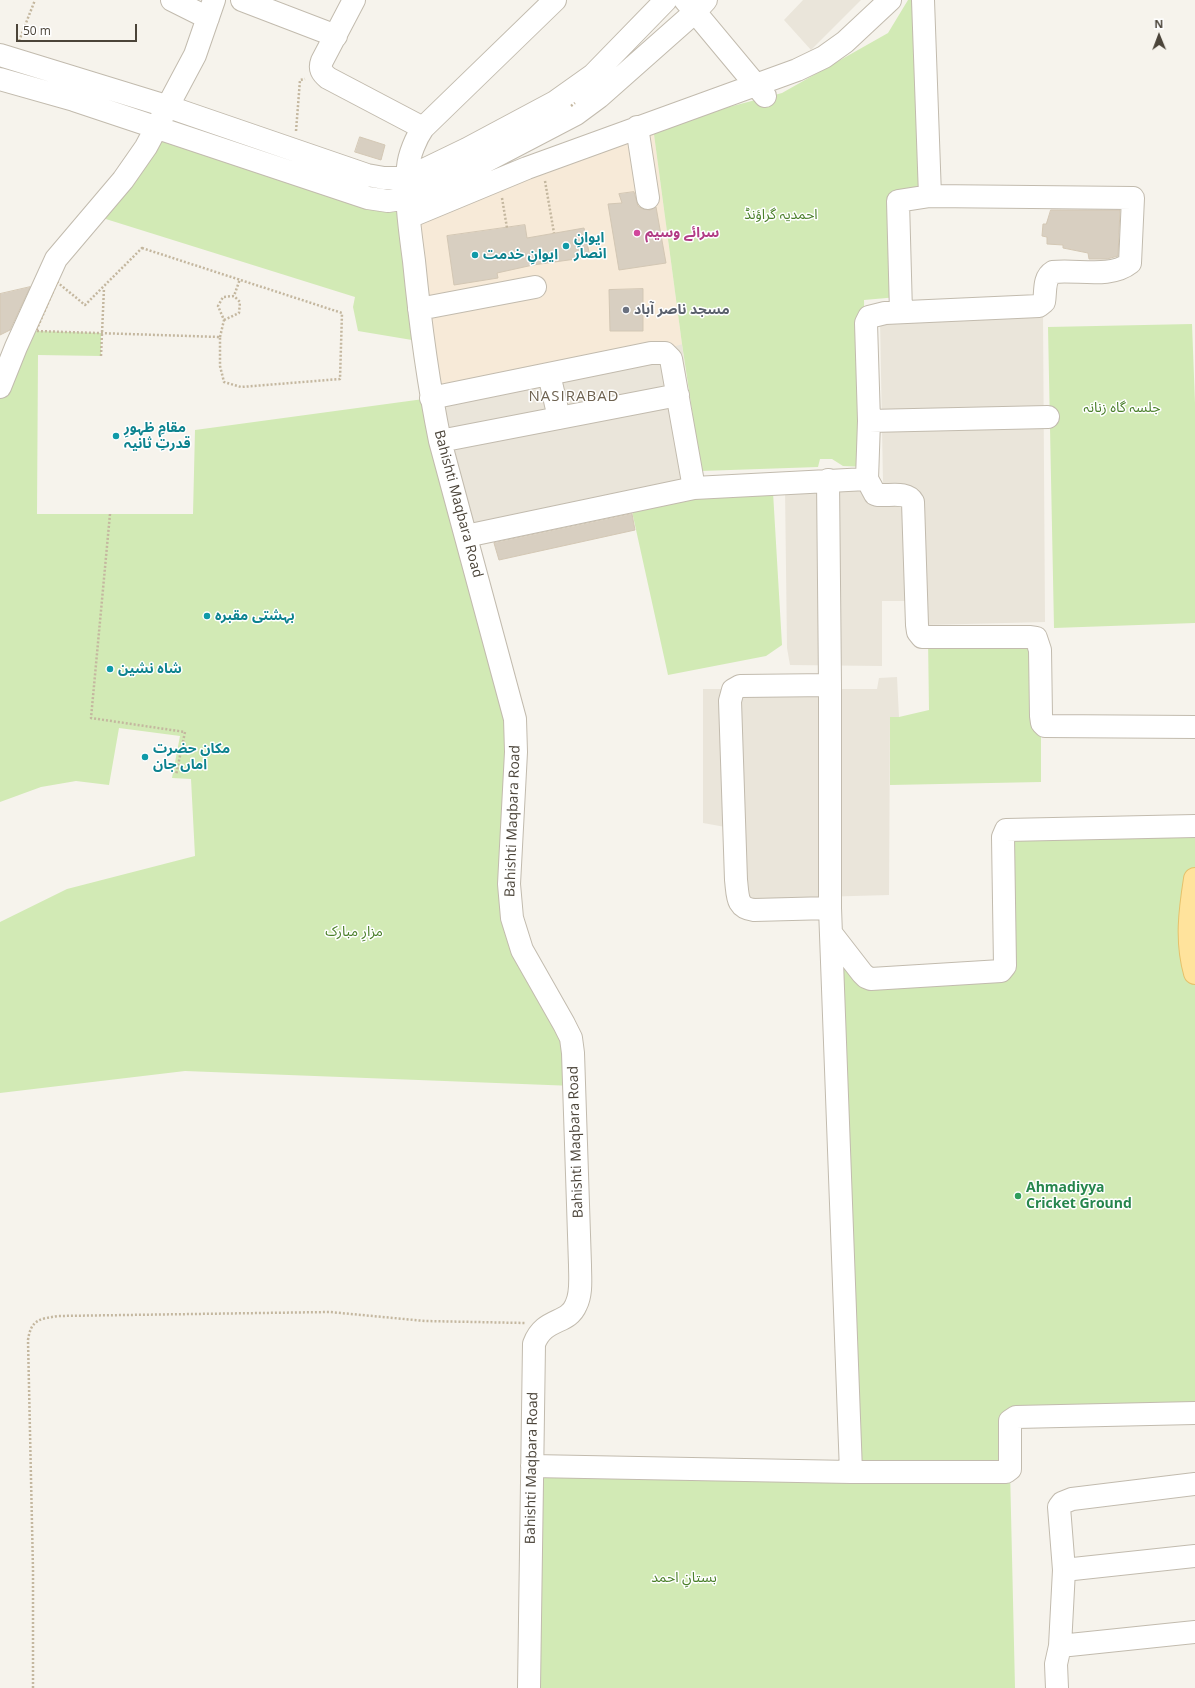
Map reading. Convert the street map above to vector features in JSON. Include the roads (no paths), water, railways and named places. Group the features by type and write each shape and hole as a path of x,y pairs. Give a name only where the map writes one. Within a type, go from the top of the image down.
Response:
{"main road":[{"path":"1195,879 1189,931 1191,958 1195,973"}],"street":[{"path":"0,387 8,348 56,259 123,180 146,147 166,106 195,55 211,9 172,0"},
{"path":"242,0 336,36"},
{"path":"354,0 320,66 322,73 328,78 421,131"},
{"path":"408,189 421,131 555,0"},
{"path":"572,105 593,75 666,0"},
{"path":"6,57 166,106 367,175 384,178 408,189 499,180 637,127 762,91 824,57 845,42 890,0"},
{"path":"923,0 930,196"},
{"path":"0,79 74,100 368,198 388,201 408,189 444,182 572,105 599,97 695,4 762,91"},
{"path":"637,127 648,198"},
{"name":"Bahishti Maqbara Road","path":"408,189 419,309 431,398 440,441 515,719 516,752 509,884 512,918 522,950 571,1038 573,1053 580,1265 579,1297 576,1307 570,1315 544,1327 537,1336 534,1344 529,1688"},
{"path":"901,312 898,201 930,196 1134,198 1130,263 1122,270 1107,272 1053,272 1048,275 1046,280 1044,302 1039,306 901,312 876,314 869,317 866,323 869,421 867,479 873,490 878,495 905,495 911,497 913,502 917,625 918,632 922,637 1036,638 1040,650 1041,716 1042,722 1045,726 1195,727"},
{"path":"419,309 535,287"},
{"path":"431,398 651,353 665,353 671,359 694,488"},
{"path":"549,374 559,418"},
{"path":"440,441 678,394"},
{"path":"869,421 1048,417"},
{"path":"466,536 694,488 867,479"},
{"path":"828,480 830,908 851,1472"},
{"path":"830,685 740,686 733,690 730,701 736,880 738,897 741,904 746,909 754,910 830,908"},
{"path":"831,933 862,973 871,979 1001,971 1005,966 1003,837 1006,830 1195,826"},
{"path":"532,1466 851,1472 1009,1471 1010,1421 1016,1417 1195,1414"},
{"path":"1057,1688 1056,1664 1060,1646 1064,1570 1060,1507 1062,1503 1072,1499 1195,1484"},
{"path":"1064,1570 1195,1556"},
{"path":"1060,1646 1195,1632"}],"waterway":[{"path":"116,103 152,114"}],"place":[{"name":"سرائے وسیم","path":"637,233"},
{"name":"ایوانِ انصار","path":"566,246"},
{"name":"ایوانِ خدمت","path":"475,255"},
{"name":"مسجد ناصر آباد","path":"626,310"},
{"name":"مقامِ ظہورِ قدرتِ ثانیہ","path":"116,436"},
{"name":"بہشتی مقبرہ","path":"207,616"},
{"name":"شاہ نشین","path":"110,669"},
{"name":"مکان حضرت اماں جان","path":"145,757"},
{"name":"Ahmadiyya Cricket Ground","path":"1018,1196"}],"district":[{"name":"NASIRABAD","path":"574,397"}],"park label":[{"name":"احمدیہ گراؤنڈ","path":"781,215"},
{"name":"جلسہ گاہ زنانہ","path":"1122,408"},
{"name":"مزارِ مبارک","path":"354,932"},
{"name":"بستانِ احمد","path":"684,1578"}]}
